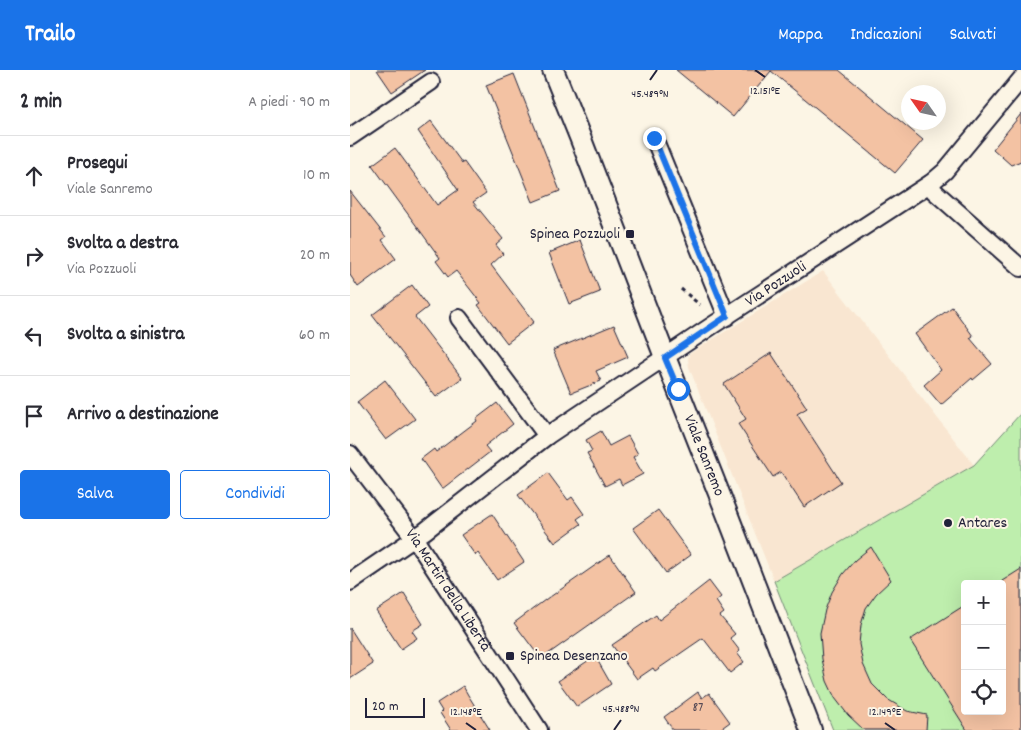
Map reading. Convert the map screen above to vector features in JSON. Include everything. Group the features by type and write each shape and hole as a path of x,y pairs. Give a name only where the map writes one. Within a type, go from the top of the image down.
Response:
{"street":[{"name":"Viale Sanremo","path":"553,70 811,730"},
{"name":"Via Pozzuoli","path":"350,582 415,539 547,436 931,183 944,171 1021,79"},
{"path":"350,137 431,82"},
{"path":"654,138 727,316"},
{"path":"931,183 934,191 1021,268"},
{"path":"459,318 547,436"},
{"name":"Via Martiri della Libertà","path":"350,454 415,539 539,730"}],"path":[{"path":"681,289 700,305"}],"shaded area":[{"path":"823,271 974,465 774,581 689,367 688,360 689,354"}],"green space":[{"name":"Antares","path":"1021,413 1021,730 833,730 774,581 974,465"}],"building":[{"path":"377,70 425,70 392,92"},
{"path":"676,70 839,70 901,122 901,130 911,130 923,140 895,173 771,71 733,117"},
{"path":"514,74 560,191 533,202 486,85"},
{"path":"1021,114 1021,161 1011,165 993,149"},
{"path":"431,121 486,193 473,202 503,239 496,245 503,254 491,265 534,322 507,343 478,305 481,303 456,271 448,277 436,261 440,258 372,165 395,148 437,205 458,190 418,131"},
{"path":"350,191 386,237 382,240 396,259 358,287 350,275"},
{"path":"580,240 600,292 569,304 549,253"},
{"path":"412,285 428,307 415,317 462,378 436,397 372,315"},
{"path":"952,307 973,336 970,338 992,364 973,380 972,378 941,405 924,385 941,370 915,334"},
{"path":"614,325 628,357 596,371 601,381 571,393 553,350"},
{"path":"771,353 807,408 797,414 841,482 804,507 781,472 773,477 738,424 746,419 724,384"},
{"path":"385,380 415,419 386,440 357,402"},
{"path":"497,403 513,424 485,446 490,452 442,489 421,459 434,449 436,452 477,421 476,419"},
{"path":"601,431 609,446 628,436 638,454 633,457 643,474 622,485 619,479 605,486 587,453 592,451 586,440"},
{"path":"548,473 568,500 572,497 584,514 577,519 581,524 555,543 518,495"},
{"path":"658,510 691,555 666,573 633,528"},
{"path":"492,514 524,562 497,580 478,553 475,555 461,535"},
{"path":"871,547 891,580 876,594 866,608 861,625 859,644 863,664 872,684 887,699 907,711 927,715 926,730 864,730 848,715 835,698 827,681 822,659 820,633 825,610 832,592 843,574 855,560"},
{"path":"610,555 636,592 541,659 514,623"},
{"path":"1021,569 1021,730 967,730 910,640 961,608 961,715 1006,715 1006,580 1004,580"},
{"path":"709,581 721,597 716,601 724,613 720,616 735,634 730,638 740,651 737,653 744,662 730,673 703,638 655,671 653,668 637,679 612,645 656,615 659,620"},
{"path":"404,593 423,624 412,631 417,638 401,649 376,611"},
{"path":"350,628 373,664 350,679"},
{"path":"595,656 611,684 577,707 558,681"},
{"path":"463,686 490,730 451,730 440,713 442,711 437,703"},
{"path":"698,692 702,698 709,693 730,722 719,730 673,730 664,717"}],"place":[{"name":"Spinea Pozzuoli","path":"630,234"},
{"name":"Antares","path":"948,523"},
{"name":"Spinea Desenzano","path":"510,656"}],"route":[{"path":"654,138 727,316 665,358 678,389"}]}
